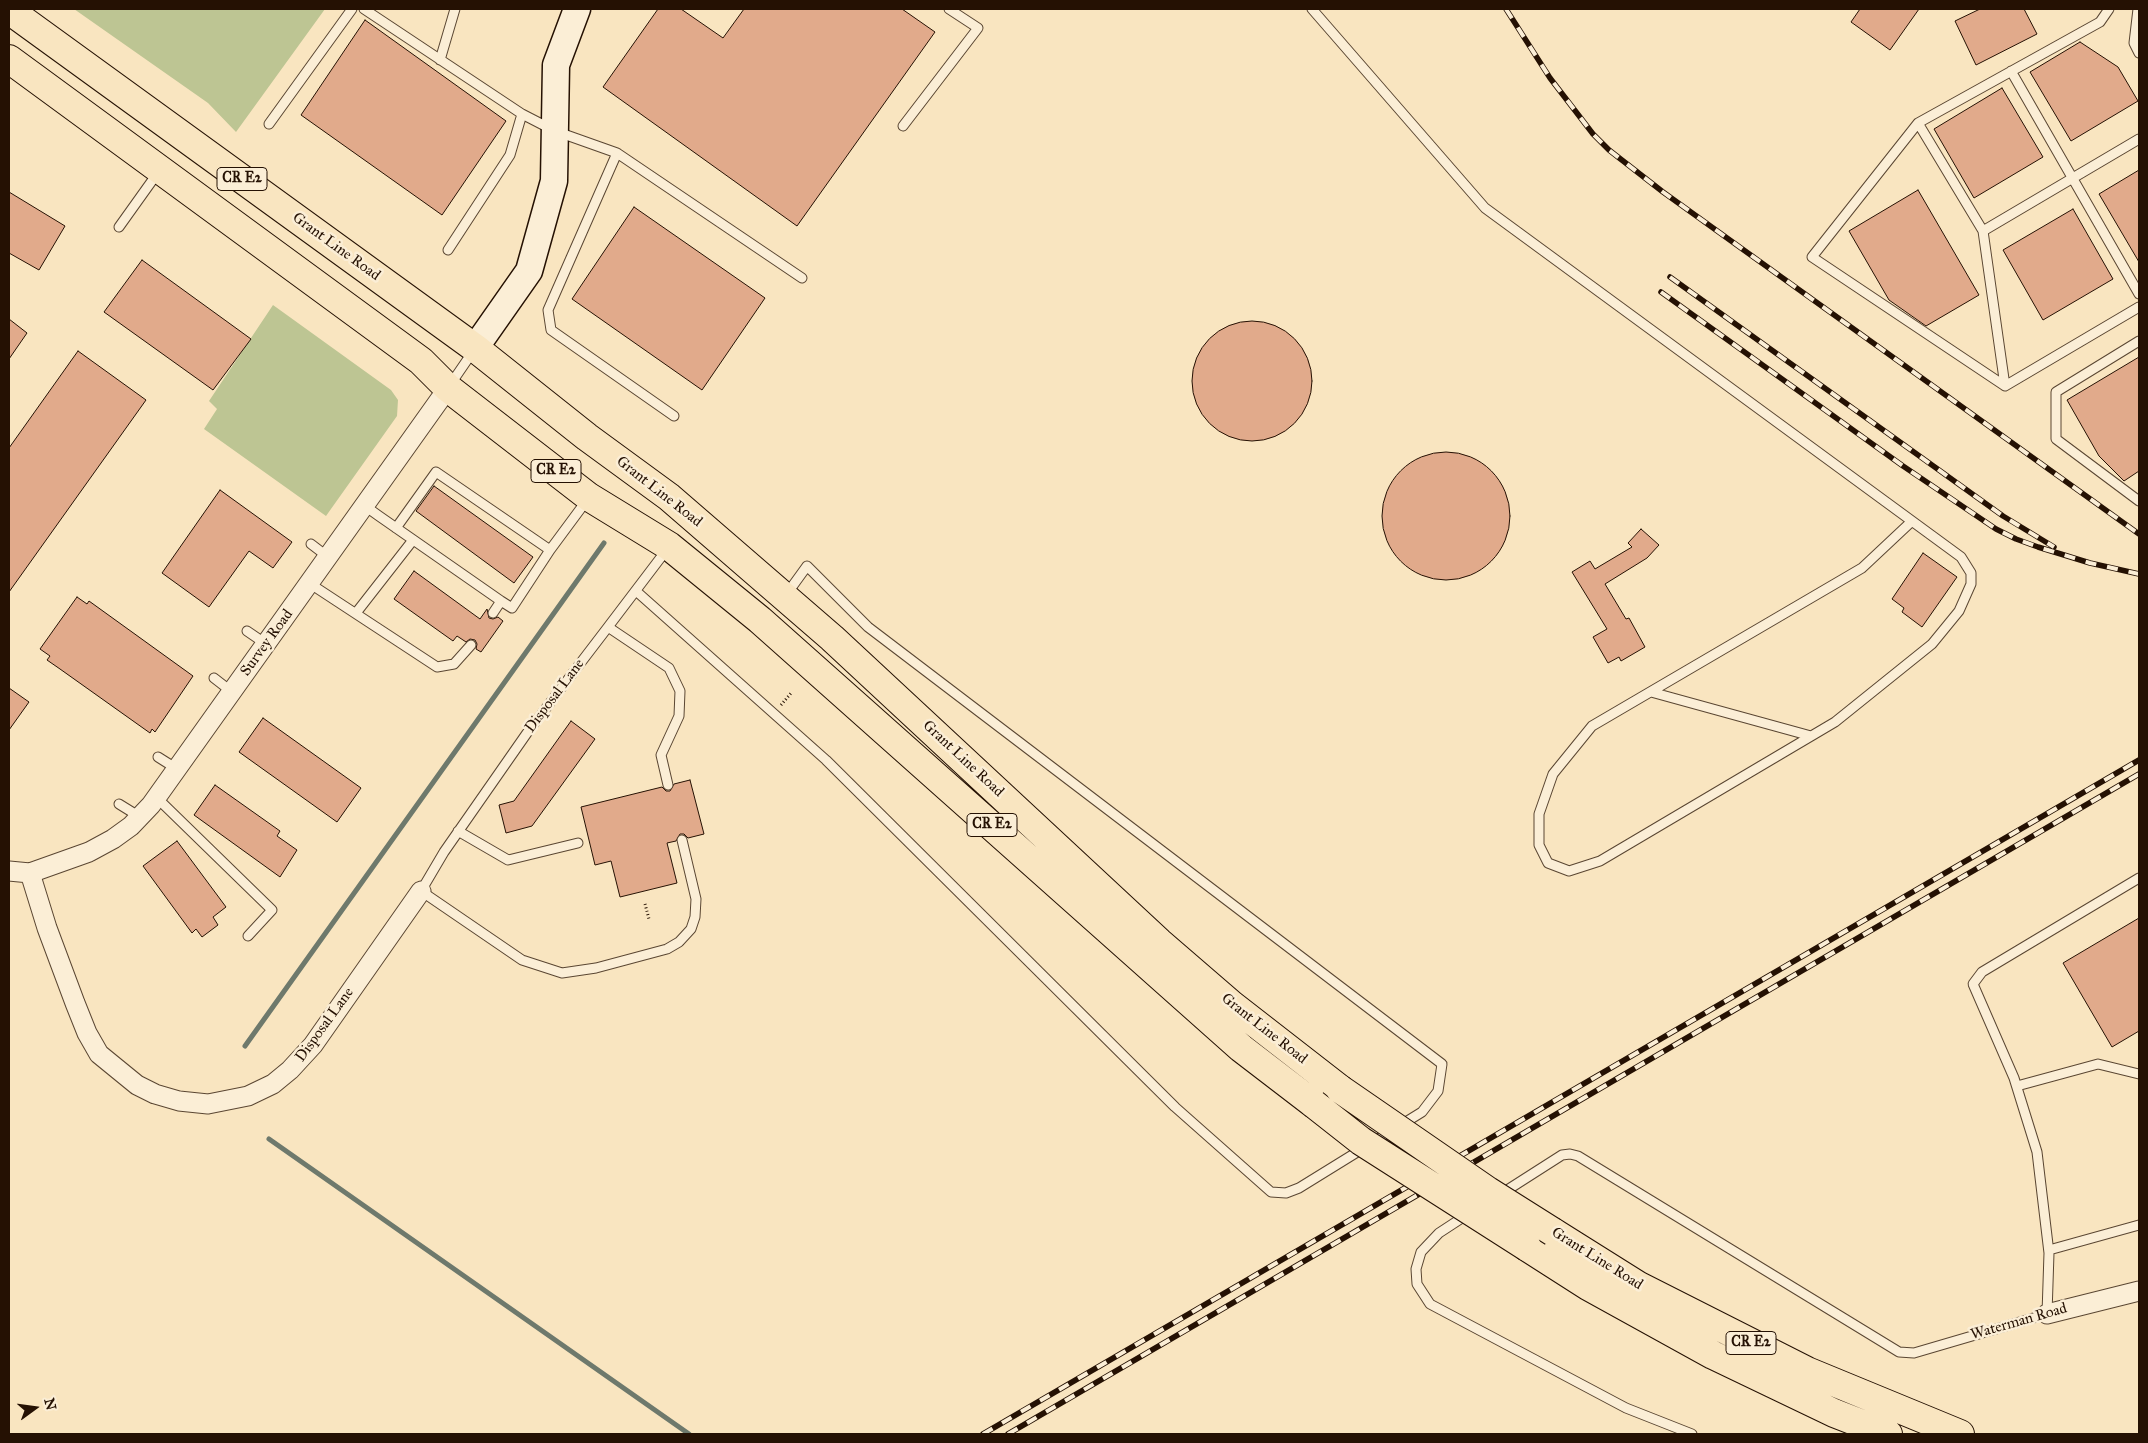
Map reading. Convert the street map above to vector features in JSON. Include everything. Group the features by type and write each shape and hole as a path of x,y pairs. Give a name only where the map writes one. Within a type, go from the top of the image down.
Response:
{"main road":[{"path":"475,348 529,271 554,181 556,65 577,9"},
{"name":"Grant Line Road","path":"9,10 475,348 577,429 669,497 785,597 974,768 1159,942 1232,1005 1340,1089 1488,1191 1639,1286 1807,1371 1960,1434"},
{"name":"Grant Line Road","path":"9,60 421,361 448,388 589,497 669,546 760,620 1241,1048 1361,1141 1588,1286 1713,1355 1834,1413 1888,1434"}],"street":[{"name":"Survey Road","path":"9,871 30,873 94,850 113,839 140,817 177,769 448,388"},
{"name":"Disposal Lane","path":"30,873 47,928 75,1003 87,1033 99,1054 137,1085 155,1094 179,1101 208,1104 248,1096 273,1084 290,1070 313,1045 421,890"},
{"name":"Waterman Road","path":"2047,1314 2139,1291"}],"lane":[{"path":"269,124 352,9"},
{"path":"364,9 522,114 555,131 617,153 802,278"},
{"path":"440,60 455,9"},
{"path":"903,126 978,28 949,9"},
{"path":"1312,9 1485,208 1961,557 1971,573 1970,584 1959,611 1932,644 1835,722 1600,861 1569,871 1548,864 1539,845 1539,814 1553,774 1592,726 1862,568 1912,522"},
{"path":"2005,386 1812,257 1918,123 2100,22 2109,9"},
{"path":"2138,9 2134,43 2139,52"},
{"path":"2011,71 2139,294"},
{"path":"448,250 510,155 522,114"},
{"path":"1918,123 1983,231 2005,386"},
{"path":"1983,231 2139,138"},
{"path":"617,153 548,310 551,330 674,416"},
{"path":"119,227 159,171"},
{"path":"2005,386 2139,308"},
{"path":"2139,340 2056,392 2056,439 2139,501"},
{"name":"Survey Road","path":"448,388 475,348"},
{"path":"396,528 436,472 550,550"},
{"path":"365,506 512,608 550,550 589,497"},
{"path":"356,613 413,540"},
{"path":"311,544 328,557"},
{"name":"Disposal Lane","path":"421,890 458,831 526,733 669,546"},
{"path":"636,591 826,760 1175,1107 1271,1192 1279,1194 1299,1188 1422,1112 1438,1091 1442,1064 868,628 807,566 785,597"},
{"path":"310,583 438,667 454,664 471,645"},
{"path":"493,614 501,601"},
{"path":"608,627 669,668 680,691 678,716 661,755 668,784"},
{"path":"247,631 266,644"},
{"path":"214,678 232,692"},
{"path":"1651,692 1812,736"},
{"path":"158,757 177,769"},
{"path":"156,797 272,910 248,936"},
{"path":"119,804 140,817"},
{"path":"458,831 508,860 578,843"},
{"path":"421,890 522,960 562,973 596,968 667,949 679,942 691,929 695,917 696,898 682,840"},
{"path":"2047,1314 2049,1250 2037,1152 2016,1086 1973,984 1982,972 2139,878"},
{"path":"2016,1086 2098,1064 2139,1074"},
{"name":"Waterman Road","path":"1692,1434 1626,1408 1430,1304 1417,1284 1416,1269 1421,1252 1439,1233 1562,1155 1570,1154 1578,1156 1899,1352 1914,1353 2047,1314"},
{"path":"2049,1250 2139,1225"}],"path":[{"path":"646,904 649,919"}],"green space":[{"path":"74,9 325,9 236,132 208,103"},
{"path":"273,305 391,390 398,400 397,416 326,516 204,429 217,409 209,401"}],"building":[{"path":"658,9 681,9 723,38 744,9 902,9 935,32 797,226 603,87"},
{"path":"1860,9 1919,9 1890,50 1851,22"},
{"path":"1980,9 2024,9 2037,34 1976,65 1955,21"},
{"path":"365,20 506,121 442,215 301,115"},
{"path":"2080,42 2118,67 2138,101 2071,141 2030,72"},
{"path":"2002,88 2043,157 1974,198 1934,129"},
{"path":"2139,170 2139,262 2099,194"},
{"path":"1918,190 1979,295 1926,326 1889,300 1849,231"},
{"path":"9,192 65,226 39,270 9,253"},
{"path":"634,207 765,298 702,390 572,299"},
{"path":"2073,209 2113,279 2043,320 2003,250"},
{"path":"142,260 251,339 213,390 104,312"},
{"path":"9,319 27,333 9,359"},
{"path":"1252,321 1275,326 1285,331 1294,339 1302,348 1307,358 1312,381 1307,404 1302,414 1294,423 1285,431 1275,436 1252,441 1229,436 1219,431 1210,423 1202,414 1197,404 1192,381 1197,358 1202,348 1210,339 1219,331 1229,326"},
{"path":"78,351 146,400 9,592 9,448"},
{"path":"2139,357 2139,471 2124,481 2099,456 2067,400"},
{"path":"1446,452 1459,453 1471,457 1491,471 1505,491 1509,503 1509,529 1505,541 1491,561 1471,575 1459,579 1446,580 1433,579 1421,575 1401,561 1387,541 1383,529 1382,516 1383,503 1387,491 1401,471 1421,457 1433,453"},
{"path":"434,486 533,557 514,583 416,511"},
{"path":"220,490 292,542 273,568 249,551 209,607 162,573"},
{"path":"1641,529 1659,545 1647,558 1605,584 1626,619 1629,618 1645,647 1621,661 1619,657 1608,663 1593,637 1607,629 1572,572 1590,561 1595,569 1632,547 1628,543"},
{"path":"1923,553 1957,577 1922,627 1902,612 1904,608 1892,599"},
{"path":"414,571 480,619 487,609 489,618 498,617 503,621 481,652 476,649 477,644 475,640 470,639 466,642 457,636 453,641 394,599"},
{"path":"77,597 87,604 89,601 193,676 155,732 152,729 150,733 47,660 50,656 40,649"},
{"path":"9,688 29,702 9,730"},
{"path":"263,718 361,788 337,822 239,752"},
{"path":"571,721 595,739 532,826 506,833 499,805 514,801"},
{"path":"690,780 704,834 688,838 684,834 680,834 676,841 667,843 677,883 620,897 611,861 595,865 581,807 662,787 666,791 670,791 674,784"},
{"path":"215,785 280,831 277,836 297,850 280,877 194,815"},
{"path":"177,841 226,907 213,917 218,925 202,937 196,929 192,933 143,866"},
{"path":"2139,918 2139,1031 2112,1047 2063,963"}],"waterway":[{"path":"245,1046 604,543"},
{"path":"269,1139 689,1434"}],"railway":[{"path":"1506,9 1550,78 1593,134 1609,150 1663,192 2139,534"},
{"path":"1670,277 2003,516 2054,547"},
{"path":"1661,292 1903,466 1996,529 2038,547 2090,563 2139,574"},
{"path":"983,1434 2139,760"},
{"path":"1008,1434 2139,774"}]}
